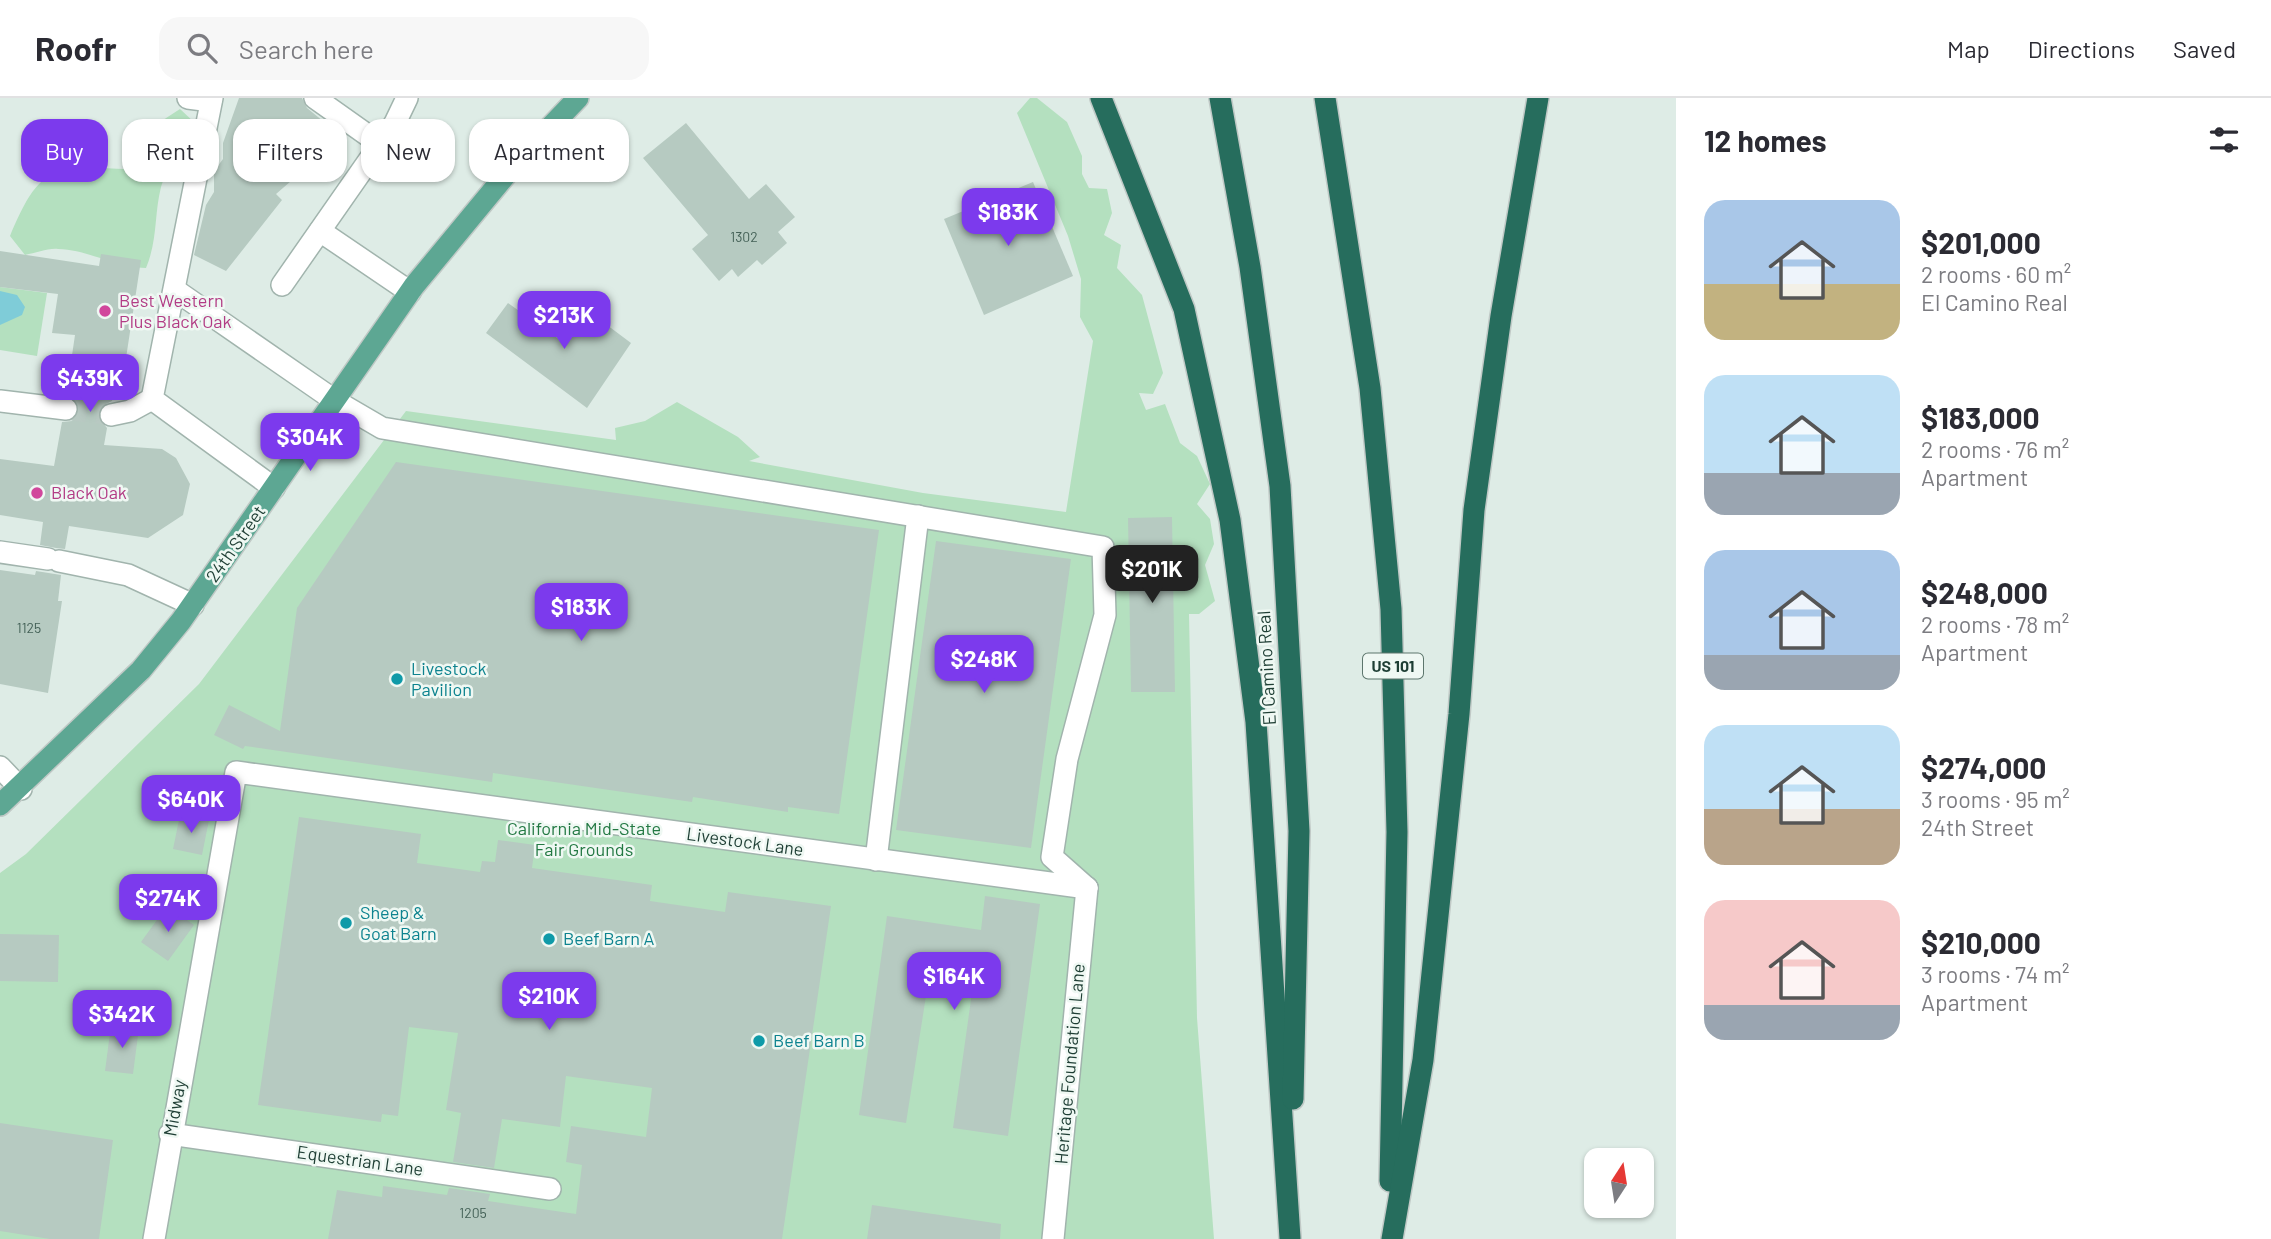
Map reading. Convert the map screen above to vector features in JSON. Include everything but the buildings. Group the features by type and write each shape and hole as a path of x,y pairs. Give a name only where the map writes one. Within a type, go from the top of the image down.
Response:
{"highway":[{"path":"1101,98 1184,309 1230,520 1256,722 1290,1239"},
{"name":"El Camino Real","path":"1220,98 1250,267 1280,486 1299,831 1290,1239"},
{"name":"US 101","path":"1325,98 1370,388 1391,609 1397,832 1392,1148 1385,1239"},
{"path":"1392,1239 1423,1060 1459,714 1474,510 1501,316 1538,98"}],"main road":[{"name":"24th Street","path":"0,805 21,789 141,670 193,605 410,292 514,165 578,98"}],"lane":[{"path":"152,400 212,100 188,98"},
{"path":"315,98 361,131"},
{"path":"395,119 407,98"},
{"path":"282,285 361,172"},
{"path":"320,231 410,292"},
{"path":"175,290 334,400 382,428 1103,547 1105,615 1068,759 1052,857 1087,888"},
{"path":"111,415 130,411 152,400"},
{"path":"152,400 274,488"},
{"path":"0,401 66,409"},
{"path":"876,860 918,516"},
{"path":"0,552 128,575 193,605"},
{"path":"0,767 21,789"},
{"name":"Livestock Lane","path":"236,772 1087,888"},
{"name":"Midway","path":"154,1239 170,1134 236,772"},
{"name":"Heritage Foundation Lane","path":"1053,1239 1087,888"},
{"name":"Equestrian Lane","path":"170,1134 550,1189"}],"green space":[{"name":"California Mid-State Fair Grounds","path":"1030,98 1037,98 1067,122 1082,156 1082,174 1089,188 1107,189 1112,213 1104,235 1121,245 1117,268 1142,295 1163,373 1153,394 1139,393 1146,410 1165,404 1180,443 1197,456 1210,484 1197,504 1210,519 1214,544 1205,565 1215,601 1199,614 1189,614 1197,1018 1214,1239 0,1239 0,873 26,854 199,684 406,411 616,440 615,428 645,421 677,402 738,437 760,457 749,461 923,493 1066,512 1093,341 1080,317 1081,279 1068,236 1017,113"},
{"path":"180,109 191,119 165,119"},
{"path":"108,169 122,169 122,182 163,182 146,268 123,265 70,250 50,249 25,255 10,236 21,212 41,182 108,182"},
{"path":"0,287 47,293 37,356 0,350"}],"water":[{"path":"0,291 17,295 25,307 22,315 0,325"}],"tunnel":[{"path":"66,409 111,415"}],"place":[{"name":"Best Western Plus Black Oak","path":"105,311"},
{"name":"Black Oak","path":"37,493"},
{"name":"Livestock Pavilion","path":"397,679"},
{"name":"Sheep & Goat Barn","path":"346,923"},
{"name":"Beef Barn A","path":"549,939"},
{"name":"Beef Barn B","path":"759,1041"}]}
